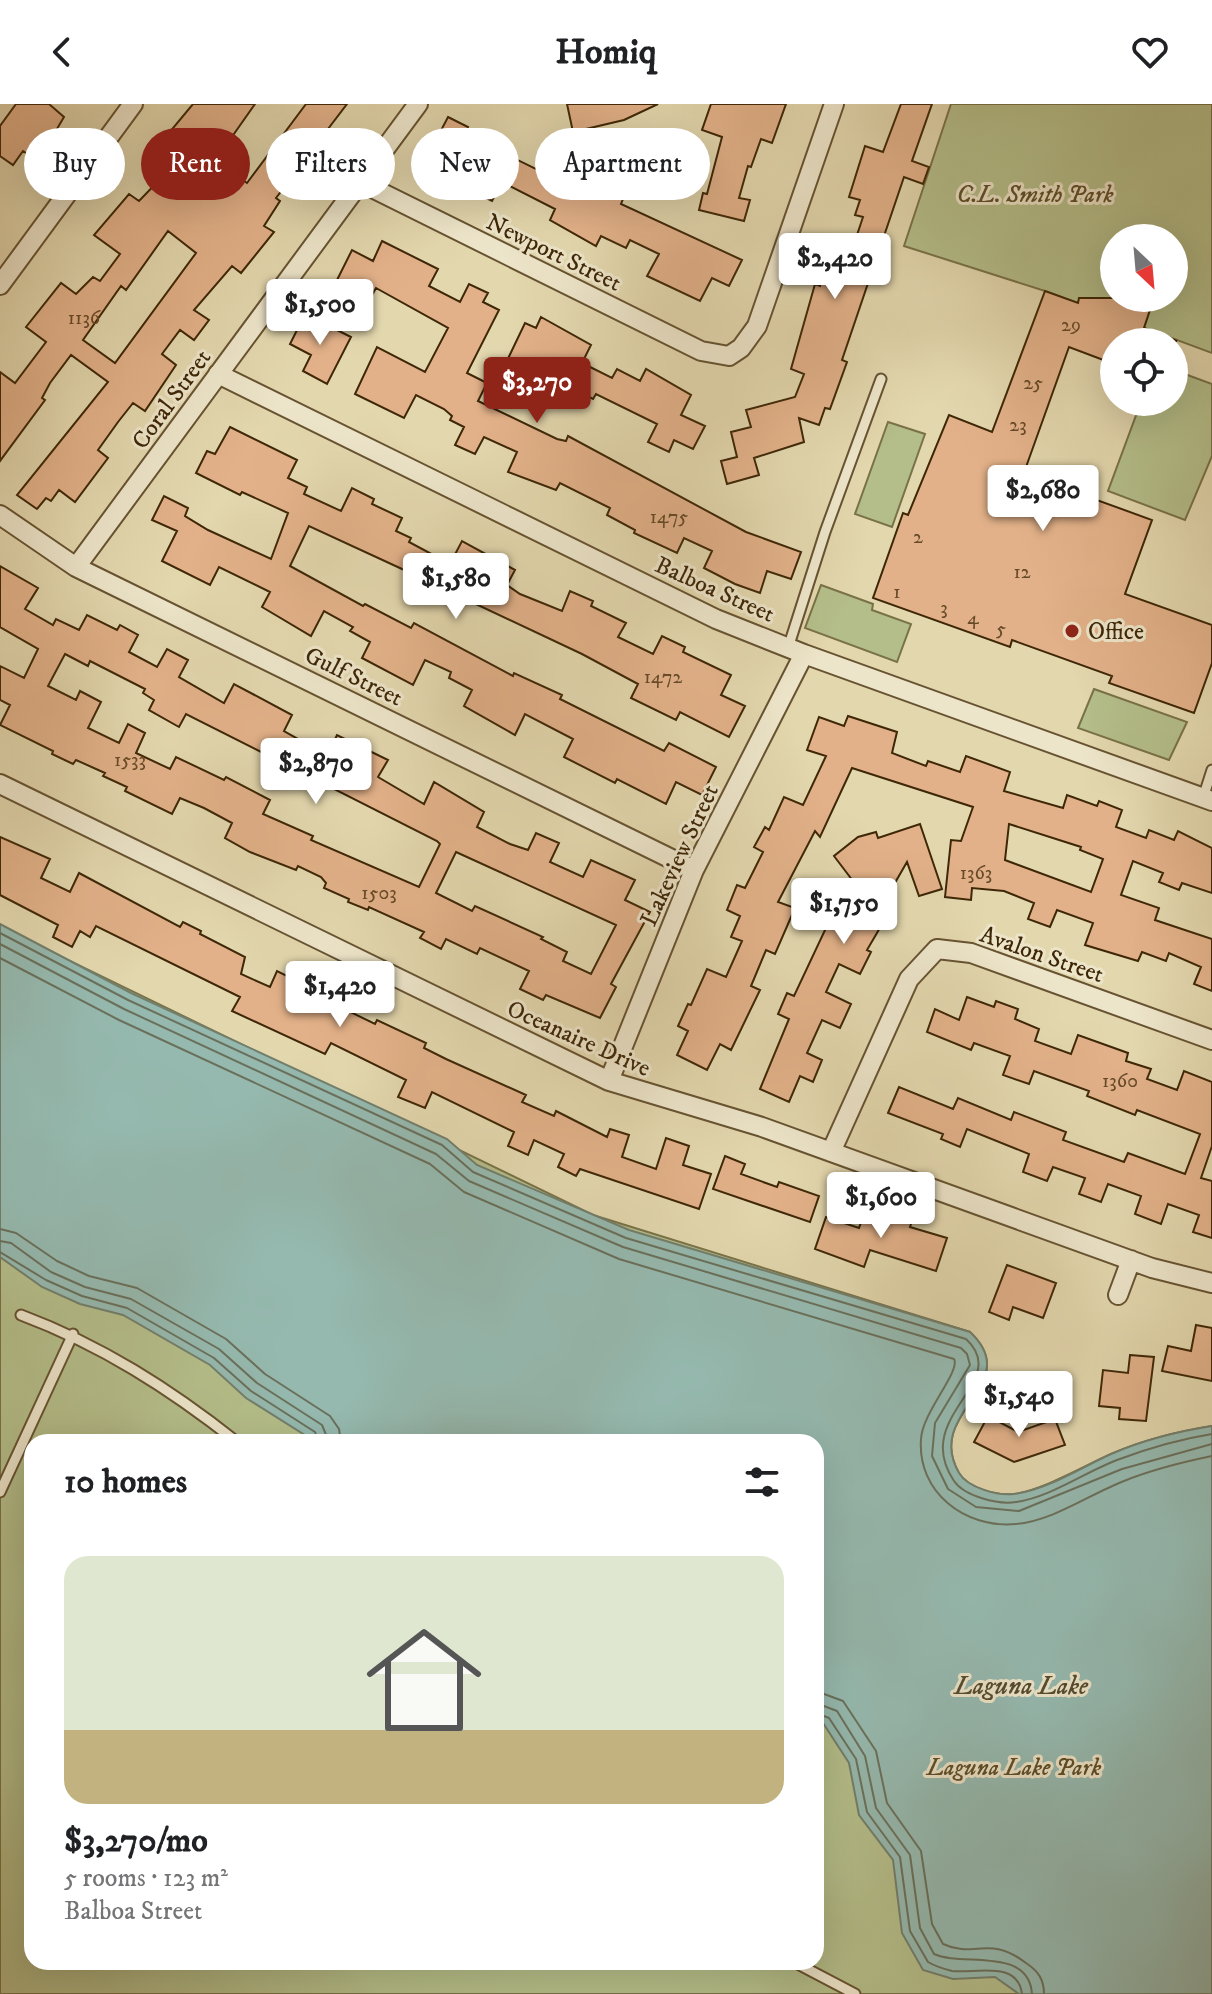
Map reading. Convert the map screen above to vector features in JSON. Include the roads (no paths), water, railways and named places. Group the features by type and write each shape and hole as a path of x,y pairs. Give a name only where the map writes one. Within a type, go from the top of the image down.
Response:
{"street":[{"path":"0,285 133,104"},
{"name":"Coral Street","path":"395,135 418,104"},
{"name":"Newport Street","path":"395,199 701,351 729,356 741,348 757,326 834,104"},
{"name":"Coral Street","path":"76,567 347,200"},
{"name":"Balboa Street","path":"218,374 716,619 796,651 1208,799"},
{"name":"Gulf Street","path":"0,515 76,567 694,870"},
{"name":"Lakeview Street","path":"609,1081 694,870 796,651"},
{"name":"Oceanaire Drive","path":"0,784 609,1081 831,1152 1131,1260 1212,1283"},
{"name":"Avalon Street","path":"831,1152 909,979 937,949 971,953 1212,1040"},
{"path":"1118,1295 1131,1260"}],"lane":[{"path":"796,651 825,532 881,379"},
{"path":"1208,799 1212,770"},
{"path":"21,1315 73,1334 182,1399 227,1434"},
{"path":"27,1434 73,1334"},
{"path":"0,1492 24,1440"},
{"path":"809,1970 855,1994"}],"water":[{"name":"Laguna Lake","path":"0,924 131,993 447,1139 477,1165 629,1230 970,1332 984,1351 987,1368 982,1384 953,1432 951,1451 959,1473 976,1487 1000,1494 1026,1492 1135,1445 1212,1426 1212,1994 1019,1994 995,1977 953,1979 923,1970 902,1933 893,1860 859,1815 849,1763 824,1725 824,1434 303,1434 246,1398 210,1365 123,1315 80,1304 42,1287 0,1257"}],"place":[{"name":"Office","path":"1072,631"}],"park label":[{"name":"C.L. Smith Park","path":"1035,194"},
{"name":"Laguna Lake Park","path":"1014,1767"}]}
